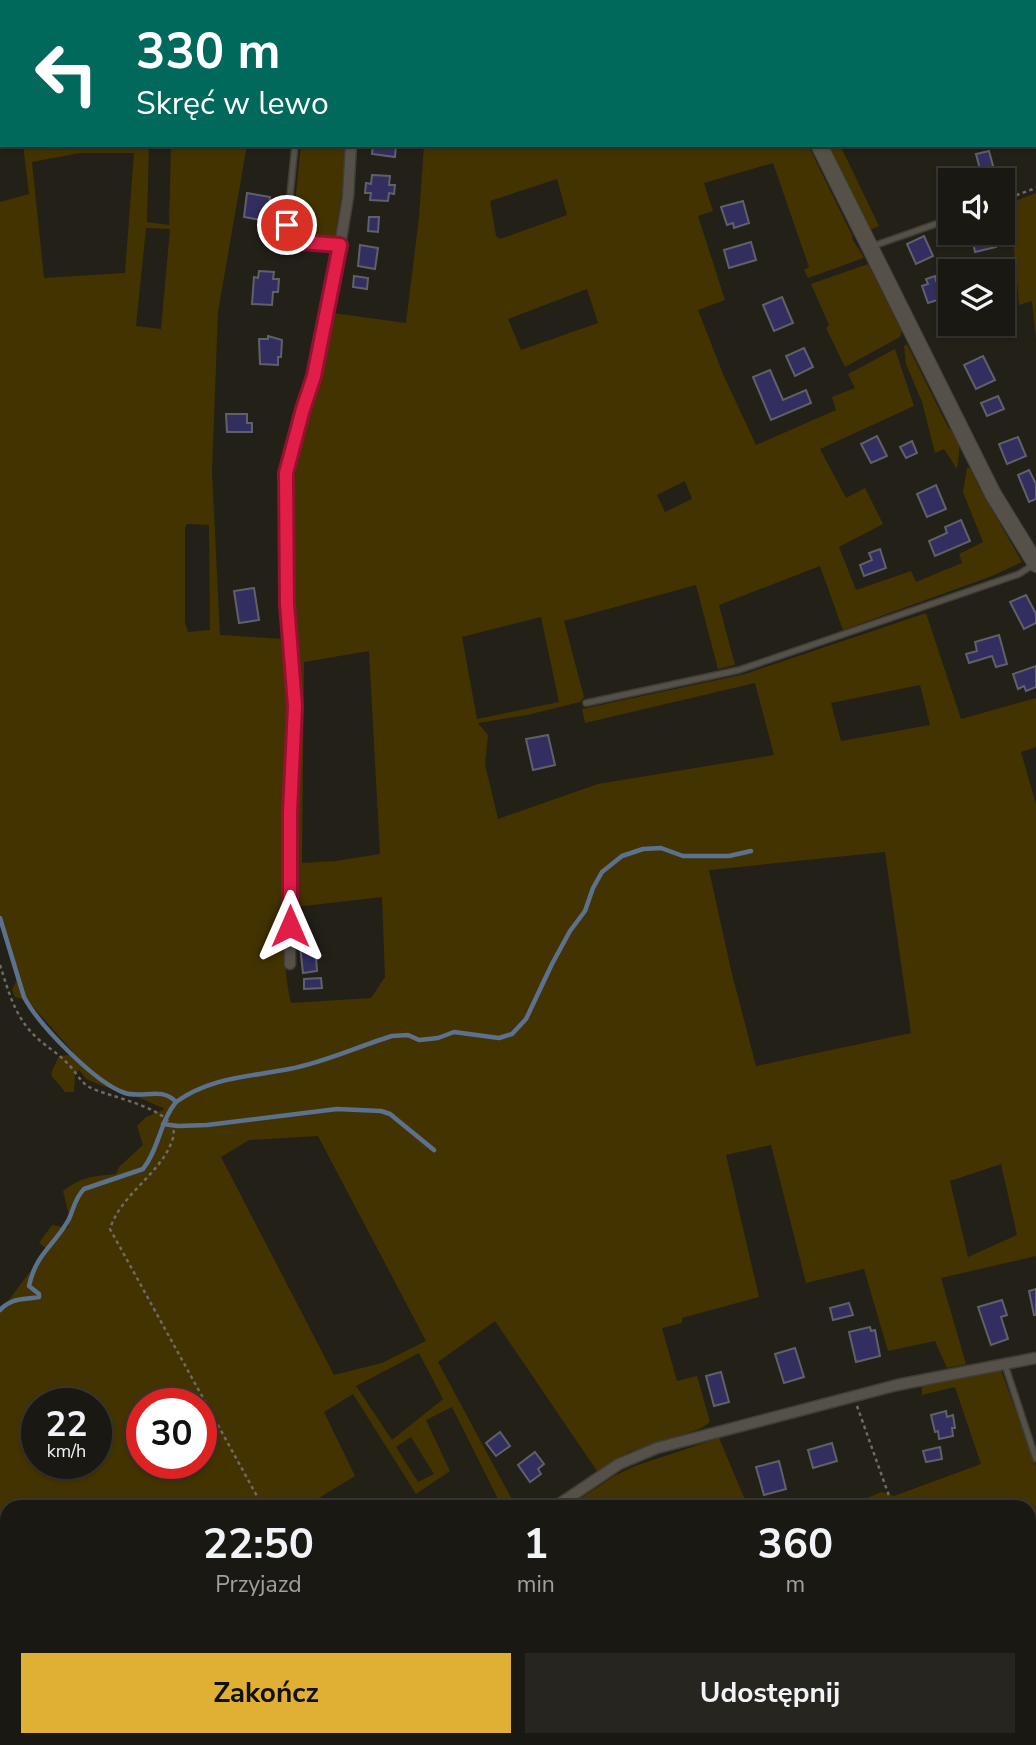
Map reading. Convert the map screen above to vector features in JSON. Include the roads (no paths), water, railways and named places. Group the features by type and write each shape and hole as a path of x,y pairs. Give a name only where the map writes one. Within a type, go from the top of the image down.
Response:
{"street":[{"path":"290,964 290,813 295,706 287,604 286,473 314,376 348,197 351,147"},
{"path":"820,147 997,502 1036,564"},
{"path":"565,1500 619,1464 657,1448 897,1385 1036,1358"}],"lane":[{"path":"295,147 288,234 300,242 340,245"},
{"path":"870,247 938,223"},
{"path":"586,703 739,670 1012,576 1036,564"},
{"path":"1005,1365 1036,1459"}],"waterway":[{"path":"176,1102 203,1087 328,1059 392,1036 408,1035 419,1040 438,1038 454,1032 499,1038 512,1034 526,1019 570,931 585,911 602,872 622,856 643,849 661,848 683,856 729,856 751,851"},
{"path":"0,918 24,997 31,1009 69,1052 99,1078 125,1093 165,1095 176,1102 143,1169 81,1192 64,1228 36,1265 29,1286 39,1297 14,1301 0,1310"},
{"path":"163,1124 207,1125 337,1109 381,1111 390,1114 434,1150"}]}
